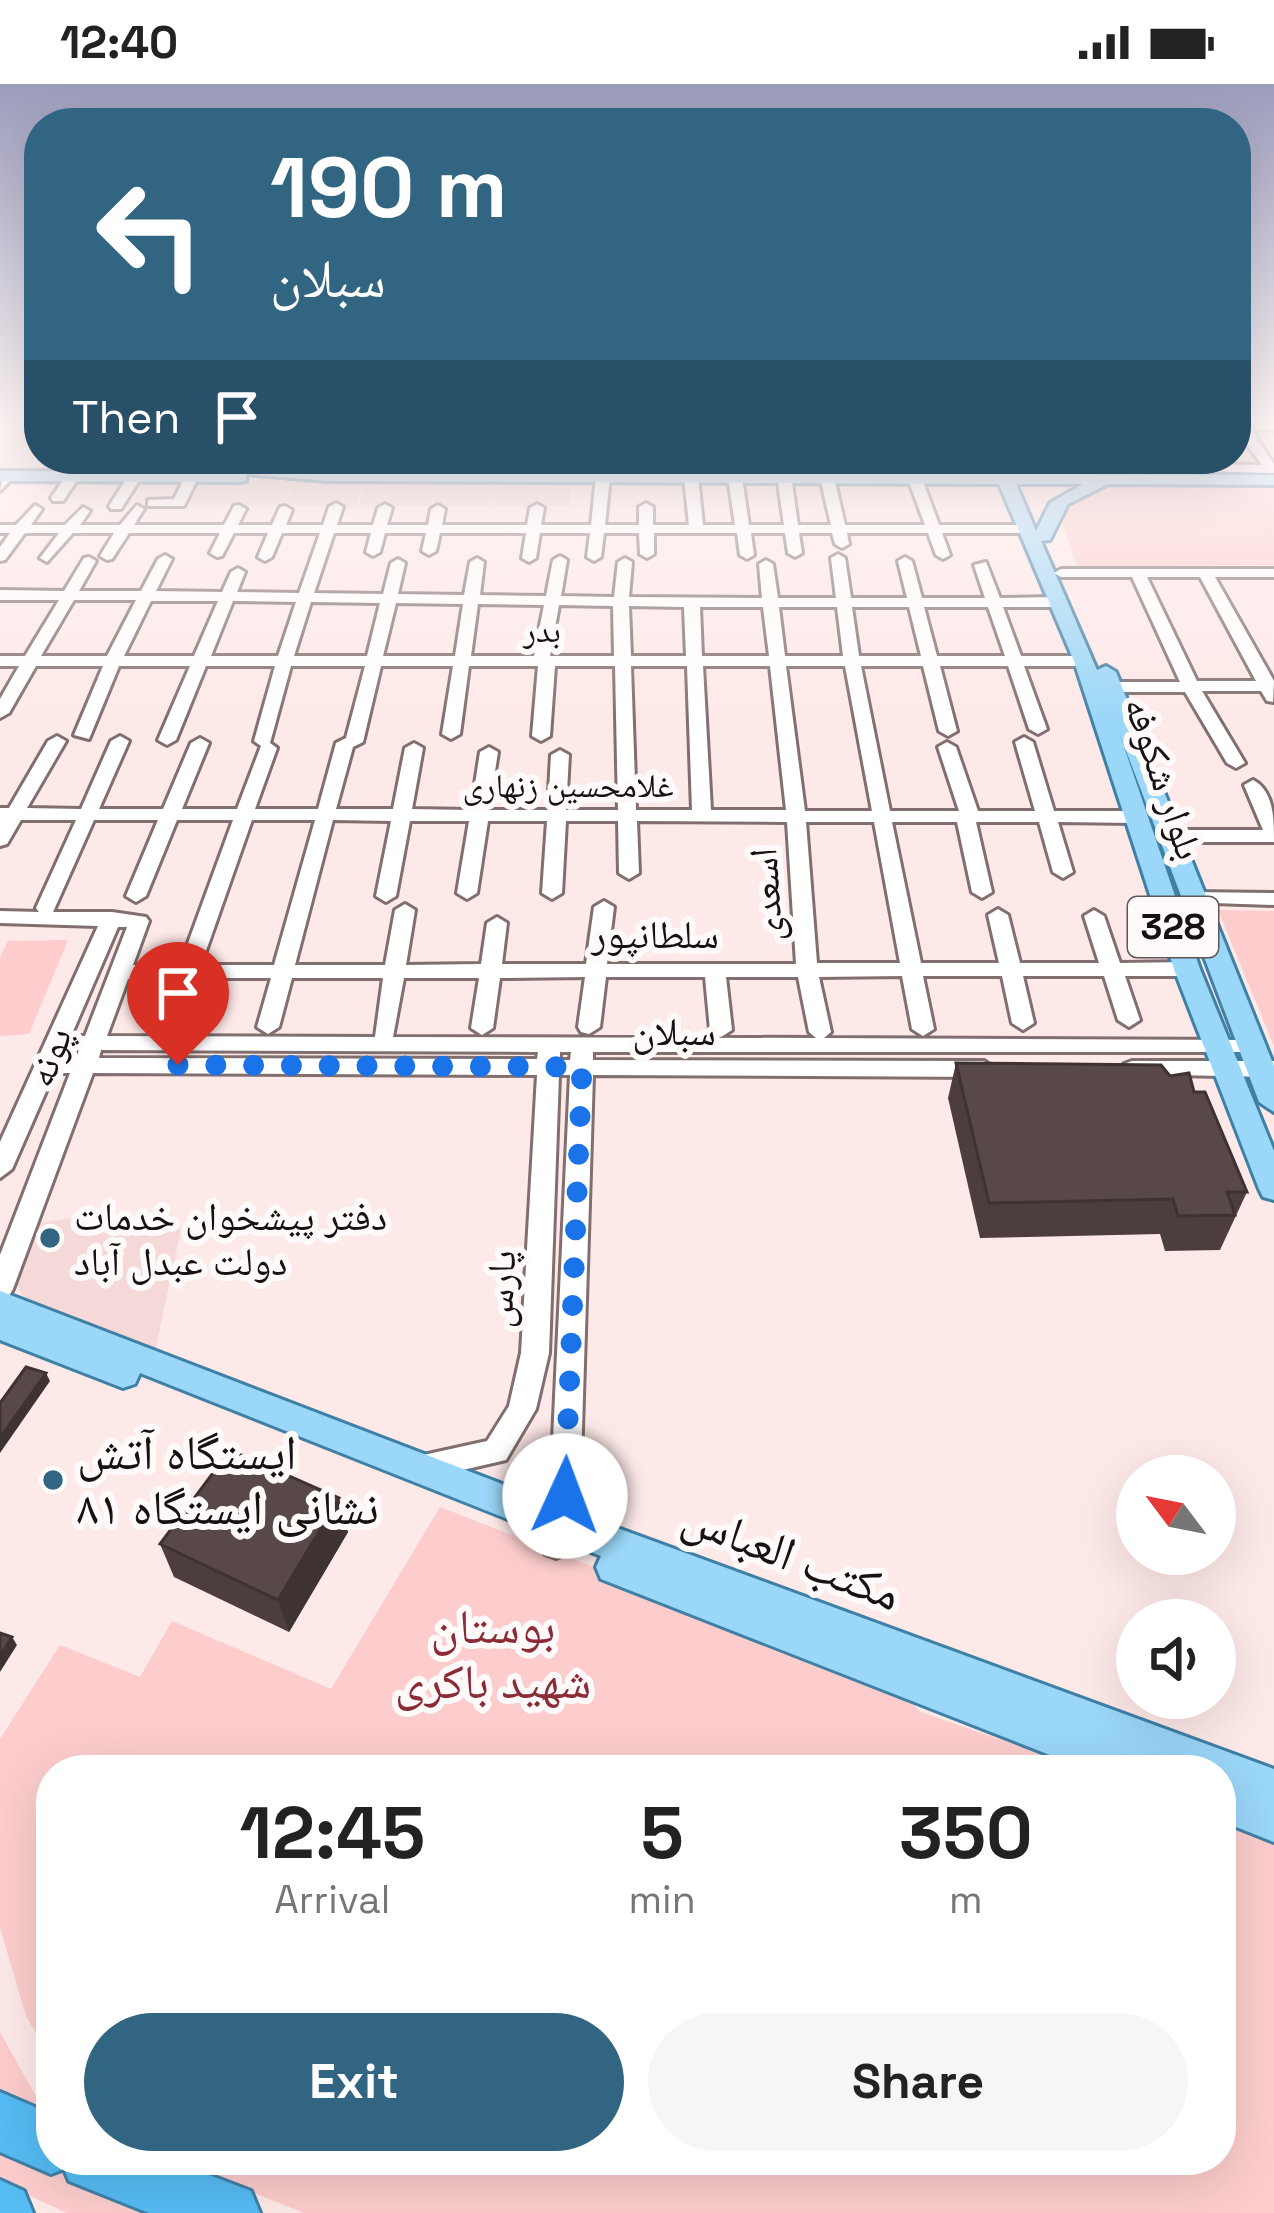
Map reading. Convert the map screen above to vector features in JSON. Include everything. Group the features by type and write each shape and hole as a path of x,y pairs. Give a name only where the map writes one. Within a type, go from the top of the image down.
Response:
{"highway":[{"path":"0,2122 36,2138"},
{"path":"129,2175 229,2213"}],"main road":[{"name":"328","path":"1037,522 1092,662"},
{"path":"1044,536 1048,522"},
{"name":"328","path":"1022,523 1056,602 1092,662"},
{"name":"بلوار شکوفه","path":"1092,662 1114,687 1191,898 1274,1102"},
{"name":"بلوار شکوفه","path":"1092,662 1136,817 1187,969 1274,1189"},
{"name":"مکتب العباس","path":"0,1304 114,1359 1105,1755"},
{"name":"مکتب العباس","path":"0,1326 114,1359 419,1468 560,1534 1171,1755"},
{"path":"1236,1778 1274,1790"},
{"path":"1236,1806 1274,1820"}],"street":[{"path":"0,576 25,522"},
{"path":"46,558 74,522"},
{"path":"107,556 128,522"},
{"path":"82,735 177,522"},
{"path":"217,553 232,522"},
{"path":"265,557 280,522"},
{"path":"168,1028 266,744 284,661 332,522"},
{"path":"373,552 380,522"},
{"path":"429,551 433,522"},
{"path":"451,734 483,522"},
{"path":"529,558 536,522"},
{"path":"594,557 598,522"},
{"path":"646,522 647,554"},
{"path":"694,522 695,529"},
{"path":"741,522 747,555"},
{"path":"789,522 795,553"},
{"path":"837,522 842,603 923,1029"},
{"path":"886,522 917,602 982,892"},
{"path":"933,522 944,555"},
{"path":"983,522 991,603 1017,661 1044,817 1063,872"},
{"path":"0,529 123,529 167,544 229,529 985,530 1022,523"},
{"path":"542,736 549,604 560,560"},
{"path":"0,713 89,561"},
{"path":"625,562 621,604 629,873"},
{"path":"268,1027 323,815 350,742 398,563"},
{"name":"اسعدی","path":"766,563 796,816 807,970 820,1032"},
{"path":"166,740 238,572"},
{"path":"1061,573 1274,573"},
{"path":"1137,573 1191,687 1236,763"},
{"path":"1205,573 1272,691"},
{"path":"0,595 392,596 692,605 1056,602"},
{"path":"692,605 702,735 697,744 702,816"},
{"name":"بدر","path":"0,661 1092,662"},
{"path":"1114,687 1272,691"},
{"path":"0,840 6,814 57,741"},
{"path":"46,908 120,741"},
{"name":"پونه","path":"0,1289 123,972 137,907 200,743"},
{"path":"386,896 414,748"},
{"path":"466,893 489,752"},
{"path":"552,893 560,755"},
{"path":"1169,836 1274,835 1253,785"},
{"name":"غلامحسین زنهاری","path":"6,814 1136,817"},
{"path":"1191,898 1274,899"},
{"path":"0,917 112,918 137,907"},
{"name":"پارس","path":"560,1534 584,1046 604,907"},
{"path":"383,1033 405,910"},
{"path":"998,915 1023,1023"},
{"path":"1094,916 1129,1020"},
{"name":"پونه","path":"0,1169 112,918"},
{"path":"482,1028 497,922"},
{"name":"سلطانپور","path":"123,972 1187,969"},
{"path":"715,970 721,1030"},
{"name":"سبلان","path":"55,1054 550,1056 584,1046 1261,1062"},
{"name":"پارس","path":"419,1468 496,1451 523,1409 536,1353 550,1056"},
{"path":"536,1353 570,1355"}],"shaded area":[{"path":"76,1217 70,1229 181,1229 154,1356 29,1309 16,1283 34,1224"}],"green space":[{"path":"1062,522 1274,522 1274,565 1077,566"},
{"path":"1218,910 1274,911 1274,1046"},
{"path":"68,940 29,1034 0,1036 0,957 8,941"},
{"name":"بوستان شهید باکری","path":"440,1507 885,1681 921,1712 1045,1755 36,1755 36,2034 26,2016 0,1928 0,1739 60,1645 140,1677 172,1621 331,1689"},
{"path":"1236,1822 1274,1837 1274,2213 304,2213 210,2175 1236,2175"},
{"path":"0,2032 36,2097 36,2107 0,2091"},
{"path":"0,2147 36,2161 36,2175 70,2175 165,2213 67,2213 0,2182"}],"building":[{"path":"956,1063 1161,1065 1170,1076 1189,1073 1194,1092 1205,1092 1247,1192 1227,1192 1235,1215 1178,1216 1173,1199 989,1203"},
{"path":"26,1367 46,1373 0,1438 0,1403"},
{"path":"230,1450 339,1498 278,1600 160,1544"},
{"path":"0,1633 12,1637 0,1656"}],"place":[{"name":"دفتر پیشخوان خدمات دولت عبدل آباد","path":"50,1238"},
{"name":"ایستگاه آتش نشانی ایستگاه ۸۱","path":"53,1480"}],"route":[{"path":"178,1065 582,1067 565,1496"}]}
